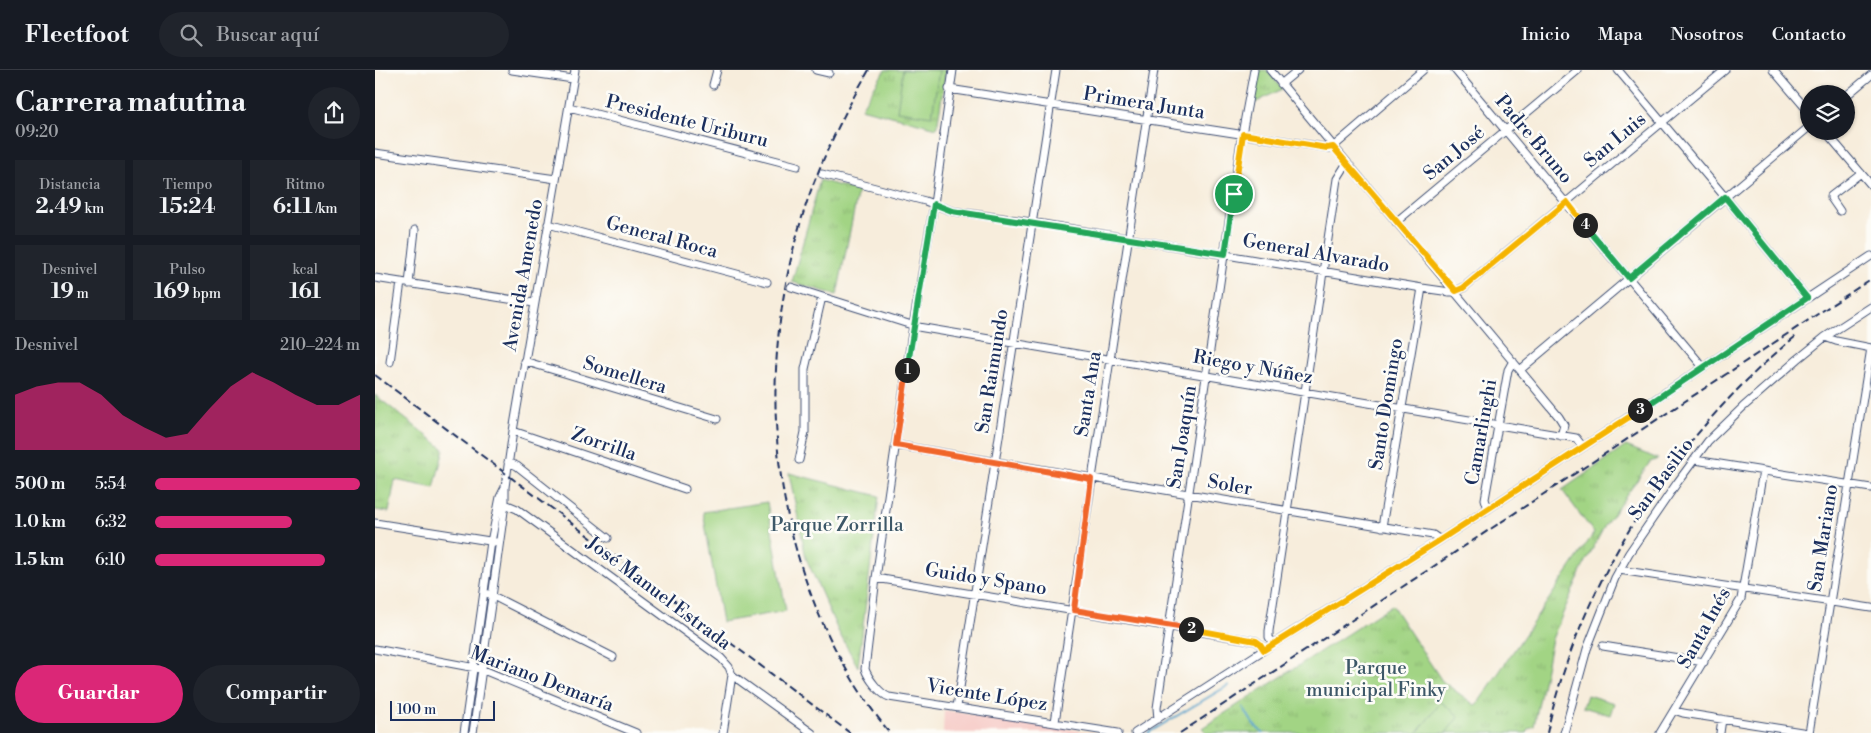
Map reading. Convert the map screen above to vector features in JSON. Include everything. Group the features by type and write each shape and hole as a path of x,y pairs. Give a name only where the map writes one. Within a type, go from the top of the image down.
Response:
{"street":[{"path":"512,70 573,79"},
{"name":"Avenida Amenedo","path":"473,733 505,504 508,462 575,70"},
{"path":"713,85 717,70"},
{"path":"816,70 829,73"},
{"path":"876,578 953,70"},
{"name":"San Raimundo","path":"957,706 1056,70"},
{"name":"Santa Ana","path":"1055,722 1074,610 1091,479 1154,70"},
{"name":"San Joaquín","path":"1158,719 1157,708 1254,70"},
{"path":"1270,70 1456,291 1562,421 1561,436"},
{"path":"1281,84 1298,70"},
{"path":"1333,147 1423,70"},
{"name":"Padre Bruno","path":"1455,70 1703,367"},
{"name":"San José","path":"1397,222 1578,70"},
{"path":"1618,70 1807,298"},
{"name":"San Luis","path":"1456,291 1463,288 1725,70"},
{"path":"1773,70 1800,102"},
{"path":"1855,88 1871,75"},
{"name":"Primera Junta","path":"949,89 1327,148 1333,147"},
{"name":"Presidente Uriburu","path":"569,107 797,166"},
{"path":"1521,370 1800,134"},
{"path":"1833,140 1871,185"},
{"path":"375,153 556,179"},
{"path":"1273,644 1269,637 1269,631 1323,270 1337,180 1347,163"},
{"path":"1840,211 1831,196 1861,173"},
{"path":"822,174 934,204"},
{"name":"General Alvarado","path":"934,204 952,211 1129,238 1422,288 1456,291"},
{"name":"General Roca","path":"548,224 767,282"},
{"path":"409,284 415,230"},
{"path":"1135,733 1488,509 1871,256"},
{"path":"375,278 534,303"},
{"path":"390,362 401,282"},
{"path":"791,287 913,326"},
{"name":"Santo Domingo","path":"1382,527 1400,410 1422,288"},
{"path":"799,460 805,432 805,369 822,297"},
{"name":"San Basilio","path":"1564,733 1587,648 1619,570 1637,541 1695,460 1714,435 1798,358 1825,337 1871,307"},
{"name":"Riego y Núñez","path":"913,326 1305,392 1400,410 1576,438 1583,447"},
{"path":"1825,337 1871,348"},
{"name":"San Mariano","path":"1809,733 1871,348"},
{"name":"Somellera","path":"524,361 717,419"},
{"name":"Camarlinghi","path":"1488,509 1485,499 1508,370 1513,361"},
{"name":"Zorrilla","path":"513,431 685,489"},
{"name":"Soler","path":"896,445 1433,535 1440,540"},
{"path":"1695,460 1871,488"},
{"path":"508,462 517,466 609,538"},
{"name":"Santa Inés","path":"1660,733 1739,604 1744,589 1763,470"},
{"name":"Avenida Amenedo","path":"463,733 491,542 500,497 505,487"},
{"name":"José Manuel Estrada","path":"505,504 517,509 721,658 732,674 812,733"},
{"path":"375,523 499,543"},
{"path":"1619,570 1871,608"},
{"name":"Guido y Spano","path":"876,578 1256,641 1264,650"},
{"name":"Vicente López","path":"876,578 865,669 866,673 885,696 1118,733"},
{"path":"484,591 613,657"},
{"path":"1603,646 1704,662"},
{"name":"Mariano Demaría","path":"375,649 481,669 636,733"},
{"path":"723,733 732,674"},
{"path":"1674,710 1809,733"},
{"path":"1720,733 1722,719"}],"shaded area":[{"path":"944,710 1009,721 1097,733 943,733"}],"green space":[{"path":"885,70 946,70 937,128 861,108"},
{"path":"903,70 939,70 932,116 897,111"},
{"path":"1258,70 1267,70 1282,89 1251,105"},
{"path":"820,180 858,191 837,295 792,282"},
{"path":"375,395 444,449 434,488 395,480 389,512 375,510"},
{"name":"Parque municipal Finky","path":"1626,446 1658,459 1650,462 1604,527 1581,571 1552,639 1534,726 1528,729 1527,733 1207,733 1202,728 1392,605 1442,681 1476,706 1594,533 1562,490"},
{"name":"Parque Zorrilla","path":"789,473 879,496 858,667 838,631 806,558"},
{"path":"767,502 786,611 722,622 703,512"},
{"path":"1587,695 1614,703 1610,715 1583,707"},
{"path":"1441,702 1459,716 1446,733 1417,733"}],"waterway":[{"path":"1148,733 1229,685"},
{"path":"1243,707 1254,725 1263,733"}],"railway":[{"path":"869,70 837,130 816,177 790,262 779,332 775,403 781,474 794,543 817,610 849,674 890,733"},
{"path":"1180,733 1871,279"},
{"path":"1547,733 1562,676 1583,621 1609,566 1639,514 1673,465 1711,418 1752,375 1796,336"},
{"path":"375,375 850,733"}],"route":[{"path":"1243,134 1327,148 1333,147 1456,291 1463,288 1567,202 1629,278 1725,197 1807,298 1440,540 1264,650 1256,641 1074,610 1091,479 896,445 913,326 934,204 952,211 1225,254 1234,194 1243,134"}]}
